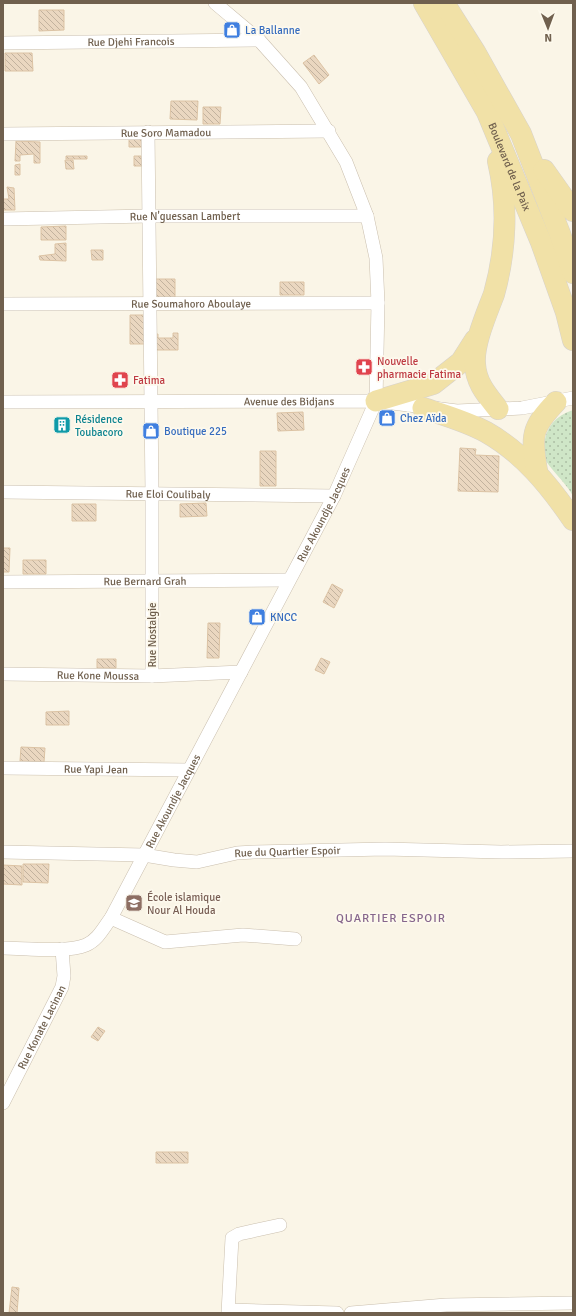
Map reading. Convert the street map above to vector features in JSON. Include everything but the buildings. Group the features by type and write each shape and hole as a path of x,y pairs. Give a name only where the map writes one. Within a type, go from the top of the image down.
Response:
{"main road":[{"name":"Boulevard de la Paix","path":"424,3 487,112 541,242 566,312 573,340"},
{"name":"Boulevard de la Paix","path":"444,3 521,134 560,234 573,273"},
{"path":"487,112 503,180 504,207 501,263 494,293 481,329 474,362 478,381 498,409"},
{"path":"521,134 573,211"},
{"path":"376,401 433,384 461,362 481,329"},
{"path":"536,471 532,447 540,419 565,400"},
{"path":"423,408 458,419 485,431 509,446 536,471 573,520"}],"street":[{"name":"Rue Akoundje Jacques","path":"3,948 62,948 87,945 98,936 111,918 288,580 334,496 376,401 378,303 376,258 367,216 346,162 301,86 259,40 215,3"},
{"name":"Rue Djehi Francois","path":"3,43 259,40"},
{"name":"Rue Nostalgie","path":"148,132 152,493 152,676"},
{"name":"Rue Soro Mamadou","path":"3,134 329,132"},
{"name":"Rue N'guessan Lambert","path":"3,219 149,216 367,216"},
{"name":"Rue Soumahoro Aboulaye","path":"3,304 378,303"},
{"name":"Avenue des Bidjans","path":"3,402 376,401 457,411 522,408 565,400"},
{"name":"Rue Eloi Coulibaly","path":"3,492 334,496"},
{"name":"Rue Bernard Grah","path":"3,582 288,580"},
{"name":"Rue Kone Moussa","path":"3,674 152,676 241,672"},
{"name":"Rue Yapi Jean","path":"3,768 189,770"},
{"name":"Rue du Quartier Espoir","path":"3,852 144,855 197,862 237,853 260,852 385,849 573,852"},
{"path":"111,918 165,942 243,936 295,938"},
{"name":"Rue Konate Lacinan","path":"3,1103 62,987 64,976 62,948"},
{"path":"280,1225 239,1234 232,1238 228,1312 337,1313"},
{"path":"351,1313 446,1305 573,1303"}],"green space":[{"path":"573,410 573,496 546,461 543,452 545,439 552,423 561,415"}],"place":[{"name":"La Ballanne","path":"232,30"},
{"name":"Nouvelle pharmacie Fatima","path":"364,367"},
{"name":"Fatima","path":"120,380"},
{"name":"Chez Aïda","path":"387,418"},
{"name":"Résidence Toubacoro","path":"62,425"},
{"name":"Boutique 225","path":"151,431"},
{"name":"KNCC","path":"257,617"},
{"name":"École islamique Nour Al Houda","path":"134,903"}],"district":[{"name":"QUARTIER ESPOIR","path":"391,918"}]}
